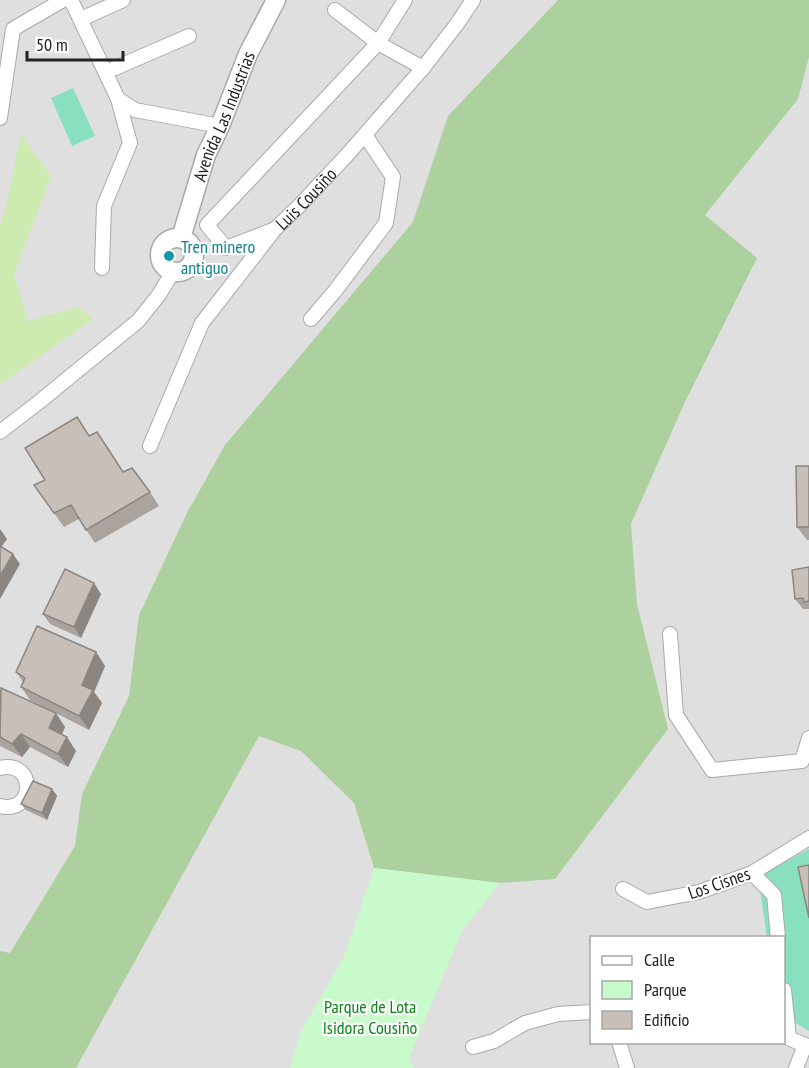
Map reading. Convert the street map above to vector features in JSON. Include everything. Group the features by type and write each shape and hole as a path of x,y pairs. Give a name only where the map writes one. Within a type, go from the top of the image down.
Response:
{"street":[{"path":"0,118 13,29 63,0"},
{"path":"71,0 118,99 130,143 104,206 102,267"},
{"path":"81,19 123,0"},
{"name":"Avenida Las Industrias","path":"173,272 184,271 192,264 194,254 190,244 181,238 189,206 206,155 248,54 276,0"},
{"path":"275,229 226,248 207,225 378,43 405,0"},
{"name":"Luis Cousiño","path":"150,447 202,323 275,229 300,206 423,69 473,0"},
{"path":"336,10 378,43 423,69"},
{"path":"106,72 189,36"},
{"path":"118,99 135,110 220,126"},
{"path":"311,319 386,224 393,177 365,135"},
{"path":"0,432 138,321 173,272"},
{"path":"670,634 676,715 712,770 802,761 809,738"},
{"path":"0,768 16,768 21,772 28,789 19,804 12,807 0,806"},
{"name":"Los Cisnes","path":"623,890 647,902 699,892 752,873 809,838"},
{"path":"752,873 774,895 778,936"},
{"path":"473,1047 494,1041 525,1023 558,1014 590,1012"},
{"path":"785,1021 786,1037 807,1046 796,1068"},
{"path":"620,1044 627,1068"}],"shaded area":[{"path":"0,0 809,0 809,1068 0,1068"}],"green space":[{"path":"558,0 809,0 809,57 798,99 705,215 757,258 685,402 631,524 637,604 668,729 555,879 500,883 374,868 354,803 301,751 259,736 76,1068 0,1068 0,951 10,953 75,846 82,794 129,696 139,615 187,513 225,445 413,222 448,116"},
{"path":"73,88 95,136 72,146 51,98"},
{"path":"21,133 51,177 14,274 28,321 79,307 93,319 0,385 0,224 6,208"},
{"path":"809,849 809,1031 785,1017 785,936 767,936 758,877"},
{"name":"Parque de Lota Isidora Cousiño","path":"374,868 500,883 462,931 409,1058 414,1068 290,1068 301,1031 344,957"}],"building":[{"path":"77,417 89,436 97,432 123,472 132,468 150,492 86,530 71,505 54,513 34,485 45,480 25,448"},
{"path":"796,466 809,466 809,527 797,527"},
{"path":"0,546 13,554 0,576"},
{"path":"809,567 809,601 804,602 803,598 795,599 792,570"},
{"path":"65,569 94,583 74,627 43,614"},
{"path":"37,626 96,652 82,685 93,690 79,716 21,687 25,678 16,672"},
{"path":"1,688 56,713 49,728 67,737 58,754 21,734 12,744 0,737"},
{"path":"33,781 52,789 42,813 21,804"},
{"path":"809,865 809,918 798,867"}],"place":[{"name":"Tren minero antiguo","path":"169,256"}]}
